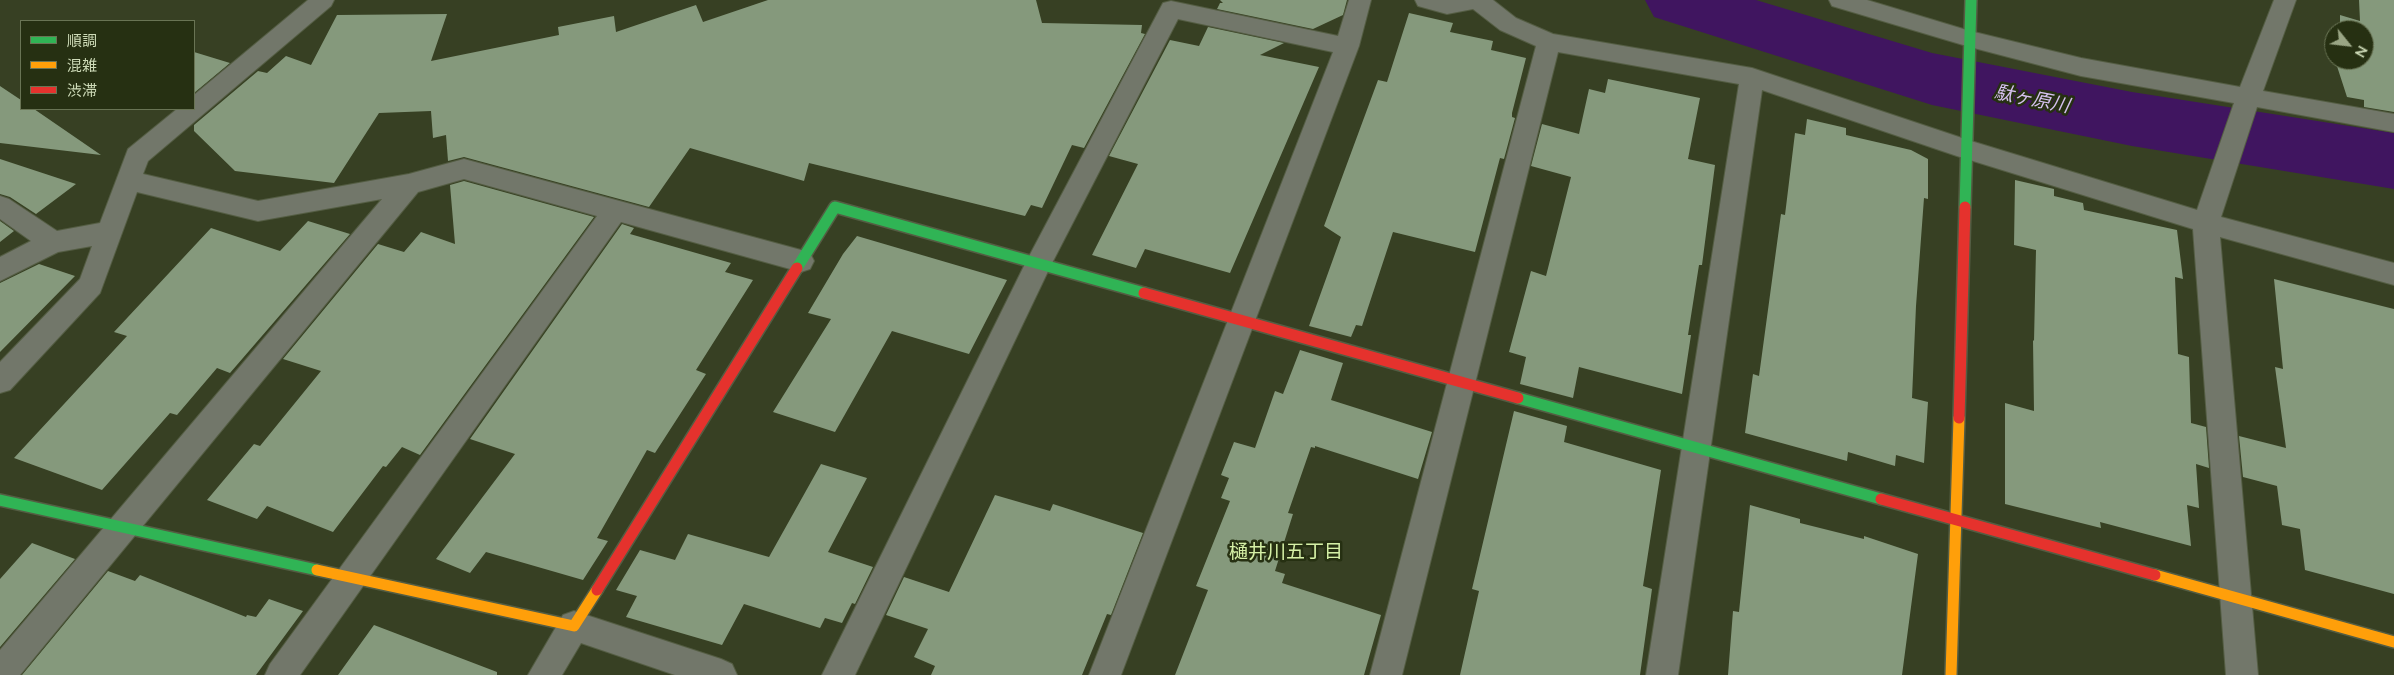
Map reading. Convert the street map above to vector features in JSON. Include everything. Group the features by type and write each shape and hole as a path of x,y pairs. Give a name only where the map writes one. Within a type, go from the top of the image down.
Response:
{"street":[{"path":"195,106 323,0"},
{"path":"1105,675 1347,46 1360,0"},
{"path":"1426,0 1447,6 1477,0 1508,24 1550,42 1752,77 1966,149 2206,223 2394,274"},
{"path":"1840,0 1970,47 2081,67 2246,104 2394,123"},
{"path":"1951,675 1966,109 1971,0"},
{"path":"2242,675 2206,223 2246,104 2285,0"},
{"path":"838,675 1038,264 1171,8 1347,46"},
{"path":"1386,675 1550,42"},
{"path":"1662,675 1752,77"},
{"path":"0,382 91,285 137,156 191,110"},
{"path":"128,180 258,210 409,184 464,169 801,262"},
{"path":"0,674 409,184"},
{"path":"0,206 53,242"},
{"path":"544,675 835,207 2394,642"},
{"path":"281,675 354,577 615,211"},
{"path":"0,270 53,242 110,232"},
{"path":"0,500 574,626 721,675"}],"building":[{"path":"768,0 1036,0 1042,23 1142,25 1141,33 1145,34 1084,148 1072,145 1042,208 1031,205 1025,216 809,163 804,181 690,148 649,207 464,157 448,161 446,135 433,138 431,111 379,113 334,183 235,171 194,131 194,125 258,71 267,73 286,56 311,65 337,15 447,14 431,61 559,35 558,27 614,16 616,32 696,5 703,22"},
{"path":"1220,0 1347,0 1343,15 1313,29 1217,9 1220,3 1223,3"},
{"path":"2359,0 2394,0 2394,112 2364,107 2364,100 2347,97 2338,70 2374,70 2374,20 2360,20"},
{"path":"1409,13 1453,23 1450,32 1493,41 1491,50 1526,58 1512,113 1512,117 1515,118 1504,159 1500,158 1475,252 1393,232 1362,326 1356,325 1351,337 1309,326 1341,237 1324,226 1378,80 1387,82"},
{"path":"2340,15 2357,20 2340,20"},
{"path":"1208,27 1284,43 1260,55 1319,67 1230,273 1145,249 1136,268 1092,255 1138,164 1109,156 1170,40 1199,46"},
{"path":"195,52 230,63 195,92"},
{"path":"1608,79 1700,98 1688,159 1715,165 1702,265 1699,265 1688,335 1691,335 1682,394 1579,367 1573,398 1520,384 1526,357 1509,352 1531,271 1546,276 1571,177 1531,166 1542,124 1579,134 1589,89 1605,93"},
{"path":"0,86 20,99 20,110 35,110 101,155 0,143"},
{"path":"1807,119 1846,128 1846,135 1911,150 1928,159 1928,199 1924,198 1916,306 1912,398 1928,402 1924,463 1896,455 1895,466 1848,452 1847,461 1745,433 1753,374 1759,376 1781,214 1785,215 1795,133 1805,135"},
{"path":"0,159 76,184 36,214 10,197 0,194"},
{"path":"2015,180 2054,189 2054,196 2083,203 2084,210 2177,230 2183,279 2175,277 2178,354 2189,357 2191,423 2206,427 2209,468 2196,464 2199,508 2187,505 2191,546 2100,522 2101,528 2005,504 2005,403 2034,411 2033,340 2036,250 2014,245"},
{"path":"464,181 594,217 420,455 402,447 386,467 383,466 333,532 267,506 257,519 207,500 254,444 260,446 321,371 283,359 378,244 404,252 421,232 455,244 450,185"},
{"path":"0,221 14,231 0,242"},
{"path":"308,221 350,234 230,373 217,368 177,415 170,413 102,490 14,458 127,336 114,332 211,228 280,251"},
{"path":"622,224 634,228 630,234 731,263 725,272 753,280 696,370 706,374 655,453 647,450 597,538 608,541 583,580 486,552 470,573 436,559 515,454 470,439"},
{"path":"857,236 1007,280 969,354 892,331 835,432 773,412 831,319 808,313 843,254"},
{"path":"39,264 75,276 0,352 0,283"},
{"path":"2274,279 2394,309 2394,594 2305,570 2300,529 2282,525 2277,486 2243,477 2239,436 2286,448 2275,367 2283,369"},
{"path":"1300,350 1343,363 1331,400 1432,432 1418,479 1315,446 1315,448 1311,447 1288,513 1293,514 1275,571 1285,574 1282,583 1381,615 1364,675 1175,675 1208,590 1196,586 1230,501 1221,498 1229,478 1221,475 1234,442 1255,448 1275,391 1283,394"},
{"path":"1514,411 1567,426 1564,442 1661,470 1643,586 1652,589 1640,675 1460,675 1479,591 1472,589"},
{"path":"821,464 867,478 828,552 873,567 855,604 852,603 842,623 825,618 820,628 744,604 722,645 626,617 637,596 616,590 640,550 675,560 688,534 769,557"},
{"path":"995,495 1050,511 1053,504 1143,533 1111,615 1107,614 1082,675 931,675 935,666 914,657 928,629 886,615 904,577 949,592"},
{"path":"1750,505 1800,519 1800,523 1864,539 1864,536 1918,554 1902,675 1728,675 1733,611 1739,612"},
{"path":"32,543 75,559 0,647 0,579"},
{"path":"108,571 135,581 140,575 246,617 247,615 256,617 269,599 303,611 256,675 22,675"},
{"path":"374,625 497,672 497,675 338,675"}],"waterway":[{"name":"駄ヶ原川","path":"1678,0 1932,79 2132,119 2394,161"}],"traffic: fast":[{"path":"1965,207 1971,0"},
{"path":"797,268 835,207 1144,293"},
{"path":"1518,398 1881,499"},
{"path":"0,500 317,570"}],"traffic: slow":[{"path":"1951,675 1959,418"},
{"path":"317,570 574,626 597,590"},
{"path":"2155,575 2394,642"}],"traffic: jam":[{"path":"1959,418 1965,207"},
{"path":"597,590 797,268"},
{"path":"1144,293 1518,398"},
{"path":"1881,499 2155,575"}],"district":[{"name":"樋井川五丁目","path":"1286,552"}]}
